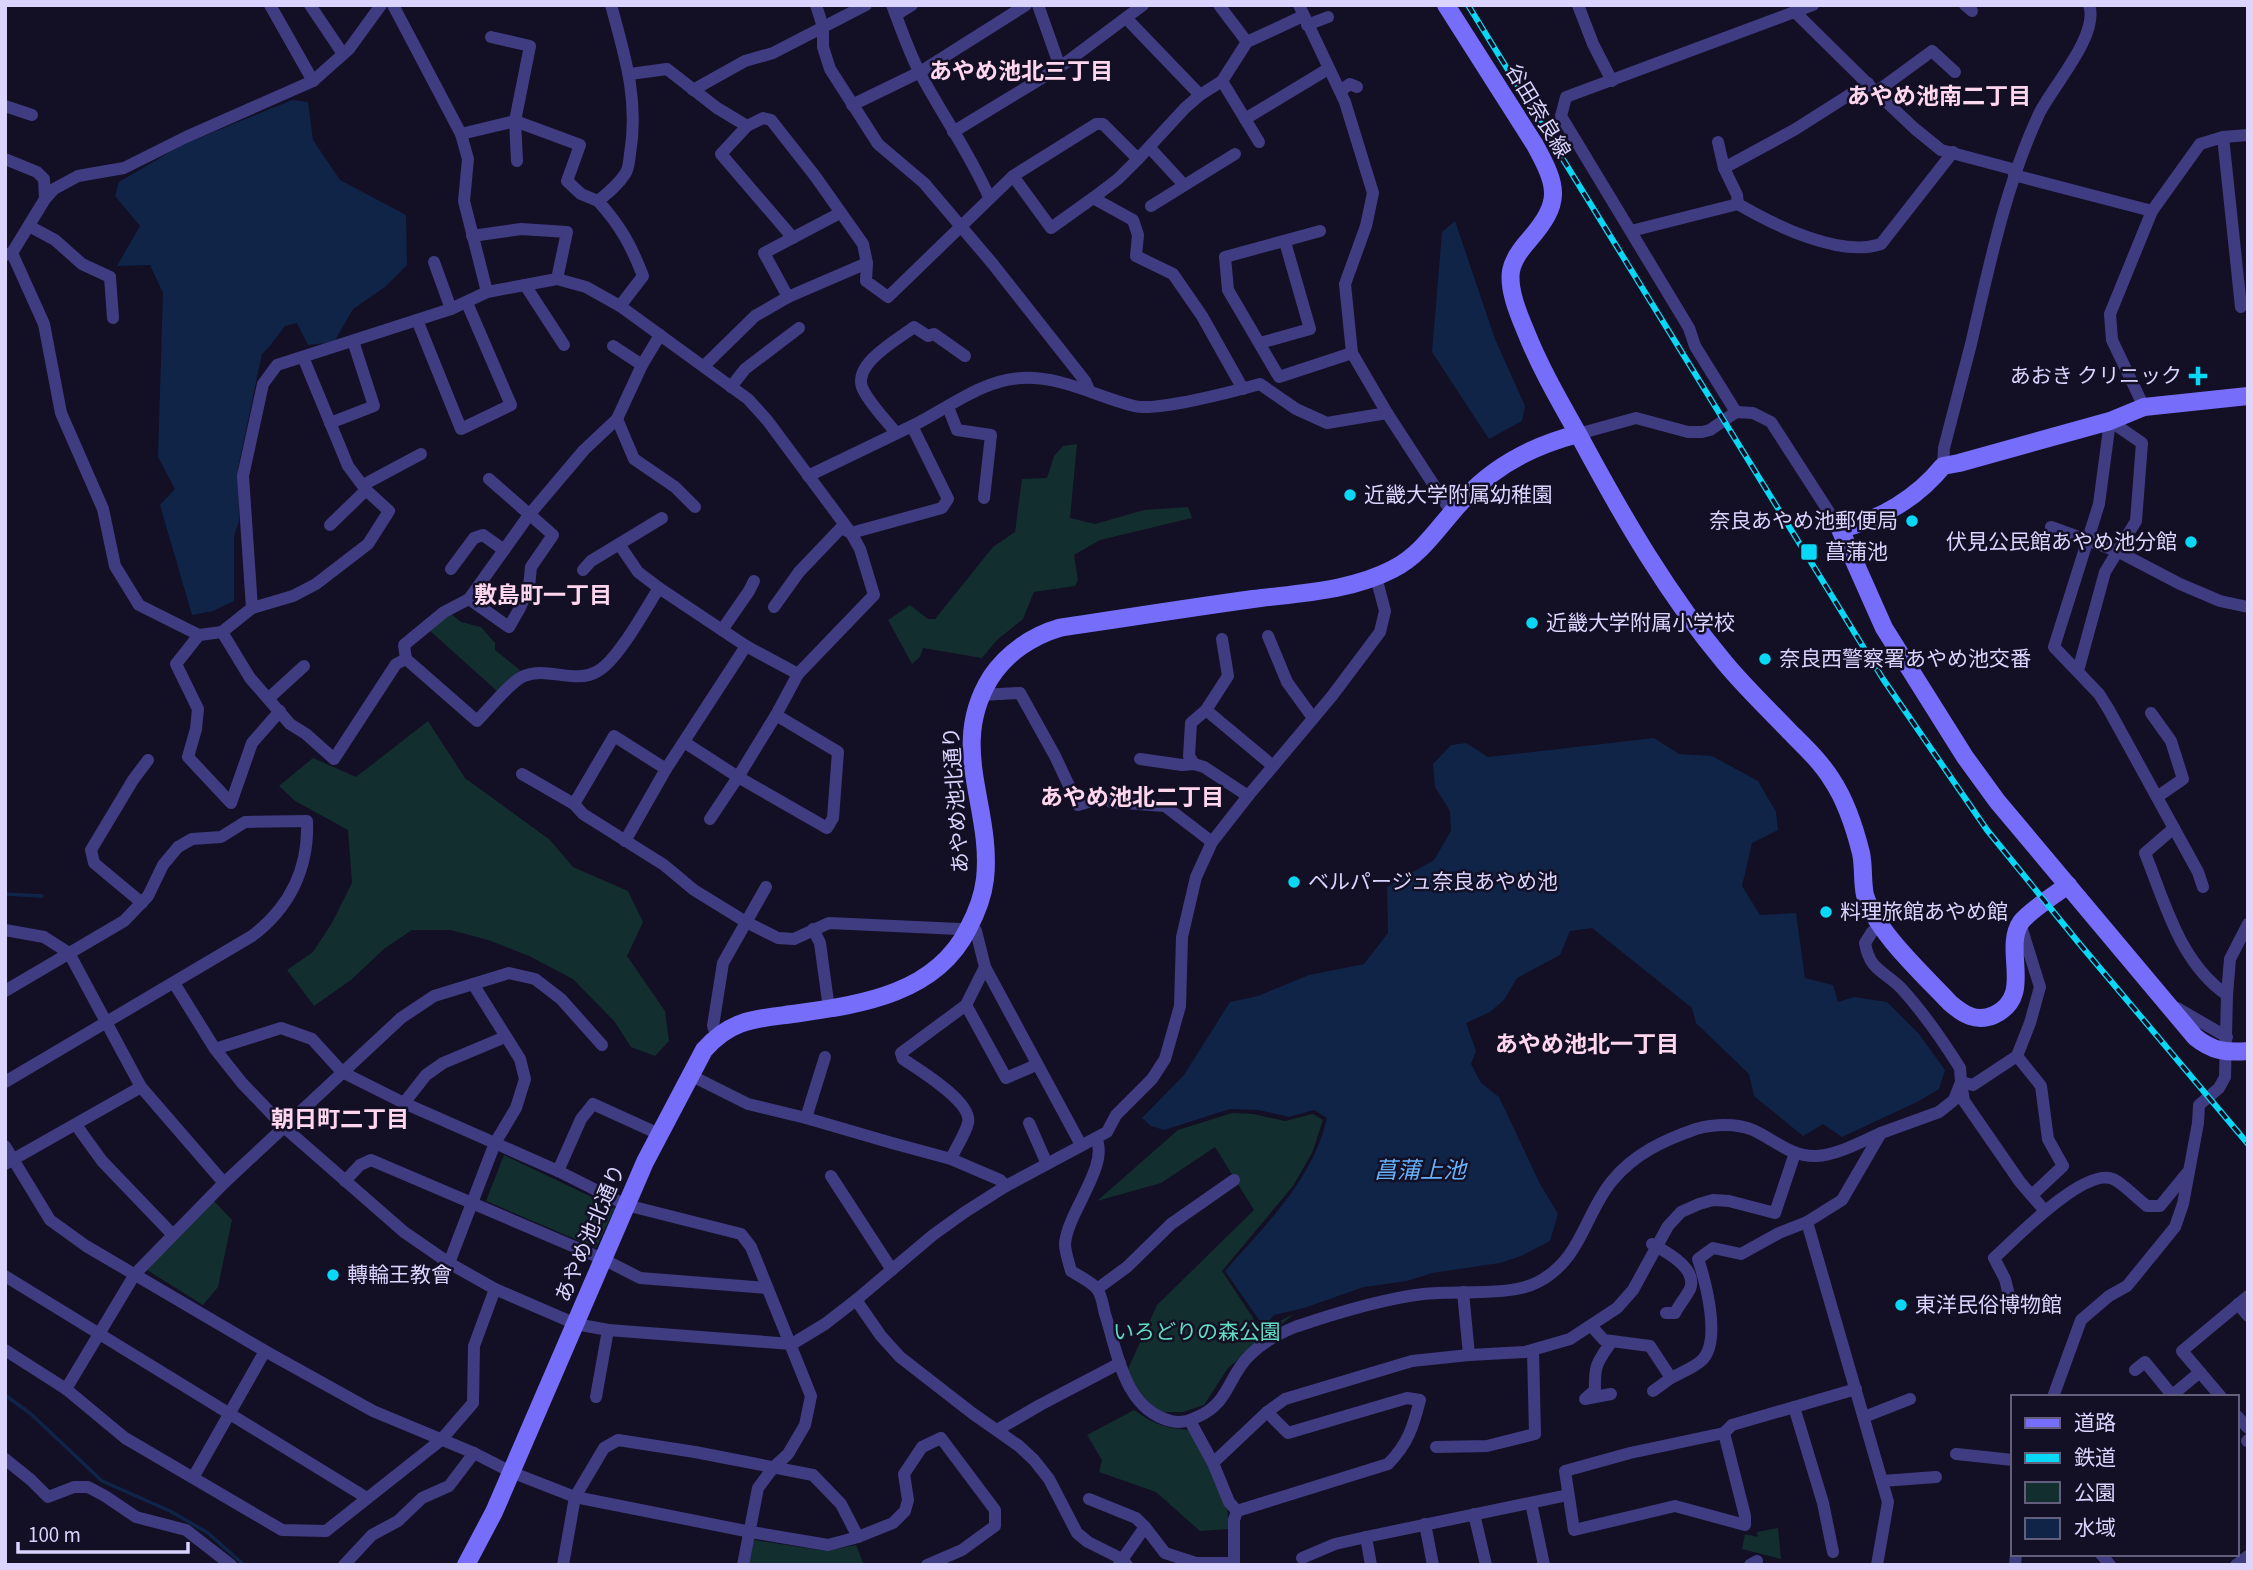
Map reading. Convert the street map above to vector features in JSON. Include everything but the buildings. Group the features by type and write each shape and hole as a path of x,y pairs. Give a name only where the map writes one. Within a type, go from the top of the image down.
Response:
{"street":[{"path":"270,5 313,81"},
{"path":"310,5 343,54"},
{"path":"303,357 348,466 389,512 368,544 316,584 293,596 252,608 222,632 199,635 139,605 115,566 103,509 61,413 44,324 9,254 54,189 78,176 124,168 186,137 313,81 343,54 381,5"},
{"path":"394,5 461,134 468,159 464,201 487,292"},
{"path":"598,201 615,187 627,172 631,145 633,111 630,74 611,5"},
{"path":"816,5 822,27 823,47 830,69 878,144 924,183 992,262 1089,390"},
{"path":"693,90 745,61 773,52 866,5"},
{"path":"912,5 894,10 919,72 975,165 989,197"},
{"path":"852,105 919,72 1026,5"},
{"path":"1038,5 1060,67"},
{"path":"953,132 1060,67 1143,5"},
{"path":"1219,5 1247,42"},
{"name":"谷田奈良線","path":"1446,5 1548,168 1553,183 1553,202 1548,215 1519,251 1511,273 1511,284 1526,332 1637,541 1682,610 1724,661 1808,750 1832,780 1849,814 1861,855 1865,894 1881,926 1962,1013 1975,1018 1989,1017 2001,1012 2010,1001 2016,986 2014,945 2024,919"},
{"path":"1578,5 1593,44 1612,81"},
{"path":"1813,5 1566,97 1561,116 1689,328 1695,346 1737,412 1753,413 1771,422 1840,529 1884,628 1934,710 1997,801 2183,1024 2205,1045 2228,1053 2248,1051"},
{"path":"1840,529 1862,524 1899,506 1943,466 1944,448 2015,172 2040,111 2072,63 2086,35 2091,10 2089,5"},
{"path":"1795,12 1914,128 1941,150 2152,211"},
{"path":"1303,16 1340,91 1373,193 1366,226 1345,284 1352,353 1387,413 1452,513"},
{"path":"1013,176 1051,228 1118,179 1200,95 1222,81 1247,42 1303,16 1328,17"},
{"path":"1126,18 1200,95"},
{"path":"491,37 530,46 515,121 517,161"},
{"path":"1724,168 1872,88 1933,51 1955,72"},
{"path":"630,74 667,69 717,108 747,126"},
{"path":"1245,119 1328,69"},
{"path":"1222,81 1259,142"},
{"path":"1340,91 1350,84 1357,87"},
{"path":"5,106 32,115"},
{"path":"793,237 721,154 747,126 763,118 771,120 863,244 867,263 866,281 888,296 1013,176 1096,124 1103,124 1138,159"},
{"path":"461,134 515,121 580,145 567,181 582,194 598,201 617,222 631,246 643,276 620,306"},
{"path":"2144,407 2112,340 2110,314 2152,211 2200,144 2223,137 2248,135"},
{"path":"2223,137 2241,307"},
{"path":"1718,142 1724,168 1737,195 1738,204"},
{"path":"1150,148 1184,185"},
{"path":"1630,231 1738,204 1770,222 1820,240 1870,248 1881,244 1891,233 1953,152"},
{"path":"1151,206 1235,154"},
{"path":"5,159 37,172 44,179 45,199"},
{"path":"1093,198 1133,220 1138,235 1136,256 1172,274 1202,316 1243,389"},
{"path":"788,298 764,253 841,213"},
{"path":"29,226 55,240 82,264 110,276 113,318"},
{"path":"472,236 521,229 567,232 557,279"},
{"path":"1320,231 1225,257 1228,290 1279,377 1352,353"},
{"path":"1260,343 1310,329 1284,242"},
{"path":"434,261 451,309"},
{"path":"704,366 755,316 788,298 867,263"},
{"path":"252,608 243,476 263,384 277,365 451,309 487,292 557,279 586,287 620,306 704,366 748,399 768,420 851,533 860,550 874,595 798,674 738,778 710,819"},
{"path":"525,285 564,345"},
{"path":"417,320 461,429 511,405 467,303"},
{"path":"896,433 863,389 860,376 867,363 914,327 928,336 934,334 965,356"},
{"path":"730,387 746,369 799,328"},
{"path":"659,588 615,654 598,671 576,677 533,672 520,677 477,721 406,659 404,645 444,612 469,599 529,515 584,450 617,419 642,365 660,335"},
{"path":"330,424 374,405 353,341"},
{"path":"613,346 642,365"},
{"path":"808,476 979,390 1017,378 1044,378 1137,407 1163,406 1260,384 1296,409 1327,423 1387,413"},
{"path":"1943,466 2110,421 2144,407 2248,396"},
{"path":"948,407 957,430 991,435 984,498"},
{"name":"あやめ池北通り","path":"466,1565 512,1472 659,1133 704,1051 717,1036 744,1021 829,1009 901,991 918,982 949,957 968,931 985,879 985,848 972,763 971,737 974,716 981,695 997,668 1009,656 1043,633 1059,628 1321,590 1376,577 1409,559 1422,548 1464,498 1486,478 1553,440 1636,418 1688,432 1702,432 1710,430 1737,412"},
{"path":"617,419 634,459 675,487 695,506"},
{"path":"2110,421 2099,504 2054,647 2099,694 2109,710 2203,887"},
{"path":"2078,671 2105,572 2136,521 2142,443 2110,421"},
{"path":"774,607 800,572 841,528 851,533 942,508 948,499 912,426"},
{"path":"330,525 365,488 421,454"},
{"path":"469,599 509,627 529,587 531,567 554,535 489,479"},
{"path":"583,570 591,561 662,518"},
{"path":"2051,527 2117,551 2180,584 2220,601 2248,607"},
{"path":"451,569 474,538 483,535 504,550"},
{"path":"619,544 638,572 659,588 746,646 798,674"},
{"path":"174,983 215,1049 242,1083 285,1128 404,1232 449,1263 495,1289 576,1324 607,1330 792,1344 825,1324 933,1235 1006,1186 1107,1132 1116,1115 1152,1079 1165,1059 1180,1006 1182,937 1196,877 1212,842 1380,632 1385,611 1376,577"},
{"path":"722,630 750,591 754,581"},
{"path":"222,632 250,678 290,724 306,734 334,759 396,664 406,659"},
{"path":"199,635 176,664 198,709 196,729 188,757 231,803 252,743 280,711"},
{"path":"1268,636 1287,682 1313,718"},
{"path":"1194,764 1189,755 1191,723 1206,710 1228,676 1222,639"},
{"path":"625,841 666,769 746,646"},
{"path":"269,698 304,666"},
{"path":"981,695 1020,693 1055,755 1078,804 1105,797 1111,802 1165,806 1212,842"},
{"path":"1206,710 1273,766"},
{"path":"2151,713 2171,741 2183,779 2157,797"},
{"path":"684,742 738,778 827,828 833,818 838,752 776,715"},
{"path":"574,804 614,736 666,769"},
{"path":"1140,759 1204,767 1248,796"},
{"path":"142,903 94,863 91,850 133,779 148,760"},
{"path":"522,774 574,804 583,814 664,865 694,890 778,938 794,939 829,923 976,931 985,967 1081,1146"},
{"path":"5,991 124,921 148,896 163,865 178,847 192,839 221,837 245,821 307,821 308,834 302,869 296,884 278,913 252,936 5,1082"},
{"path":"2174,828 2145,853 2174,926 2190,958 2212,985 2227,995"},
{"path":"1961,1082 1973,1085 2017,1056 2040,987 2024,919 2068,885"},
{"path":"717,1036 713,1026 723,963 766,887"},
{"path":"2054,1395 2081,1320 2109,1296 2127,1286 2175,1227 2183,1204 2199,1105 2220,1088 2225,1077 2230,959 2248,924"},
{"path":"1881,926 1872,932 1865,943 1868,957 1876,970 1900,987 1947,1048 1960,1068 1964,1101 2020,1182 2045,1210"},
{"path":"813,929 820,943 829,1009"},
{"path":"5,930 44,937 69,953 141,1087 223,1183"},
{"path":"951,1158 968,1122 968,1113 954,1096 903,1059 901,1053 966,1005 985,967"},
{"path":"66,1389 135,1274 223,1183 401,1018 434,996 509,973 535,979 561,999 602,1045"},
{"path":"449,1263 495,1143 516,1108 524,1079 520,1059 473,984"},
{"path":"2165,1000 2227,1040"},
{"path":"966,1005 1006,1078 1036,1065"},
{"path":"215,1049 281,1028 312,1040 342,1073 558,1171 626,1205 741,1234 751,1247 811,1396 805,1425 788,1454 758,1488 743,1565"},
{"path":"404,1103 426,1075 443,1063 505,1037"},
{"path":"2017,1056 2041,1086 2048,1139 2063,1166 2032,1195"},
{"path":"806,1118 825,1057"},
{"path":"690,1075 748,1104 951,1158 1000,1180 1006,1186"},
{"path":"1096,1138 1100,1145 1098,1158 1065,1244 1071,1271 1097,1289 1120,1363 1131,1391 1143,1407 1173,1422 1190,1421 1210,1412 1223,1398 1237,1370 1251,1354 1275,1337 1294,1328 1400,1298 1423,1294 1518,1289 1537,1283 1556,1270 1573,1252 1610,1183 1639,1154 1663,1142 1699,1128 1739,1125 1754,1130 1795,1153 1815,1156 1832,1154 1939,1112 1954,1100 1961,1082"},
{"path":"9,1162 141,1087"},
{"path":"558,1171 581,1119 593,1104 659,1133"},
{"path":"1029,1123 1047,1164"},
{"path":"76,1125 102,1161 173,1235"},
{"path":"1653,1391 1703,1360 1713,1335 1708,1288 1698,1259 1713,1248 1741,1254 1779,1233 1807,1223 1842,1200 1881,1133"},
{"path":"5,1146 9,1162 50,1220 86,1246 265,1351 373,1410 575,1497 828,1545 893,1523 905,1511 908,1500 904,1474 922,1447 941,1438 995,1510 995,1526 962,1549 926,1565"},
{"path":"1213,1463 1285,1398 1392,1366 1469,1355 1533,1351 1570,1339 1617,1308 1633,1290 1654,1245 1681,1212 1713,1200 1729,1201 1775,1213 1795,1153"},
{"path":"345,1181 359,1165 370,1160 603,1259 640,1278 767,1287"},
{"path":"2010,1298 2005,1279 1994,1258 2045,1210 2095,1178 2112,1178 2147,1206 2160,1206 2189,1170"},
{"path":"831,1176 892,1270"},
{"path":"1097,1289 1127,1267 1171,1224 1234,1180"},
{"path":"1807,1223 1888,1502 1877,1565"},
{"path":"1654,1245 1682,1264 1690,1275 1691,1286 1675,1314 1667,1313"},
{"path":"5,1276 367,1498"},
{"path":"5,1350 66,1389 125,1438 282,1530 326,1531 441,1440 473,1403 474,1346 495,1289"},
{"path":"1463,1292 1469,1355"},
{"path":"856,1300 881,1336 900,1357 1019,1446 1041,1470 1077,1533 1088,1542 1122,1563 1145,1527"},
{"path":"2219,1395 2182,1352 2243,1300 2248,1316"},
{"path":"1592,1327 1604,1340 1650,1346 1671,1378"},
{"path":"596,1397 607,1330"},
{"path":"1611,1394 1585,1399 1595,1390 1594,1370 1599,1357 1612,1341"},
{"path":"194,1476 265,1351"},
{"path":"1436,1447 1487,1447 1535,1434 1533,1351"},
{"path":"2136,1370 2146,1362 2170,1395"},
{"path":"998,1430 1120,1363"},
{"path":"2172,1395 2200,1372"},
{"path":"1724,1433 1745,1525 1675,1506 1574,1530 1565,1471 1630,1453 1724,1433 1731,1425 1856,1389"},
{"path":"1237,1511 1388,1464 1402,1450 1414,1424 1420,1400 1407,1398 1288,1433 1267,1412"},
{"path":"1864,1417 1910,1399"},
{"path":"1794,1407 1823,1503 1833,1552"},
{"path":"1190,1421 1213,1463 1229,1502 1237,1511"},
{"path":"563,1565 575,1497 604,1448 618,1440 813,1475 841,1504 858,1537"},
{"path":"344,1565 372,1535 398,1521 422,1498 449,1486 474,1453"},
{"path":"1956,1454 2011,1460"},
{"path":"5,1459 32,1480 48,1497 75,1487 88,1487 136,1517 186,1530 231,1565"},
{"path":"1882,1481 1936,1478"},
{"path":"1302,1558 1335,1544 1568,1495"},
{"path":"1089,1499 1136,1518 1165,1553 1196,1563 1234,1563 1234,1520 1237,1511"},
{"path":"1531,1503 1544,1565"},
{"path":"1474,1514 1486,1565"},
{"path":"1425,1524 1433,1565"},
{"path":"1366,1537 1371,1565"},
{"path":"2236,1565 2248,1556"}],"green space":[{"path":"1077,444 1070,518 1095,524 1144,510 1188,507 1192,518 1100,540 1074,555 1078,580 1075,586 1034,592 1023,619 997,640 982,658 923,648 920,657 912,664 888,620 910,605 928,619 935,619 993,547 1015,532 1022,479 1047,478 1054,456 1063,446"},
{"path":"450,613 461,622 481,627 495,643 495,650 520,670 497,691 429,630"},
{"path":"428,721 465,778 550,840 573,867 628,891 643,922 627,956 665,1011 669,1041 655,1056 631,1047 614,1021 573,979 529,956 488,940 451,930 412,930 385,948 351,980 314,1006 287,970 313,952 332,923 352,883 348,830 295,801 279,786 313,758 356,777"},
{"name":"いろどりの森公園","path":"1232,1113 1253,1114 1285,1121 1313,1114 1323,1120 1312,1153 1293,1186 1222,1271 1261,1330 1294,1314 1228,1368 1204,1405 1183,1412 1158,1412 1140,1395 1127,1371 1157,1305 1254,1210 1215,1147 1161,1183 1097,1201 1178,1130"},
{"path":"504,1155 615,1208 596,1248 486,1201"},
{"path":"212,1199 232,1220 218,1287 203,1305 147,1270"},
{"path":"1134,1410 1161,1425 1191,1430 1227,1505 1229,1529 1200,1531 1156,1492 1099,1472 1102,1460 1087,1435"},
{"path":"1778,1528 1781,1559 1742,1549 1745,1534 1758,1537 1757,1532"},
{"path":"754,1540 827,1551 856,1545 864,1565 748,1565"}],"water":[{"path":"292,100 308,102 313,140 340,180 406,215 407,265 385,287 353,309 334,342 308,345 297,323 285,326 262,354 238,468 239,521 234,536 234,601 213,611 192,615 160,505 175,489 158,457 163,293 150,265 117,266 140,226 115,196 119,182 182,145"},
{"path":"1455,221 1495,339 1525,406 1522,421 1489,439 1432,352 1442,232"},
{"name":"菖蒲上池","path":"1654,738 1679,754 1712,756 1758,781 1776,812 1778,830 1752,843 1742,886 1760,915 1796,913 1805,978 1833,985 1838,1002 1854,997 1887,1002 1919,1034 1945,1070 1939,1089 1842,1137 1823,1124 1803,1136 1754,1096 1749,1074 1696,1023 1692,1008 1592,928 1570,931 1560,955 1517,978 1504,1000 1490,1012 1466,1023 1476,1051 1471,1064 1481,1083 1499,1097 1540,1184 1558,1214 1550,1241 1500,1263 1364,1287 1304,1308 1274,1315 1264,1327 1225,1271 1271,1219 1299,1182 1311,1162 1327,1118 1314,1110 1289,1117 1259,1110 1230,1109 1164,1130 1151,1126 1142,1118 1184,1075 1230,1002 1258,996 1309,975 1364,964 1388,933 1387,887 1434,860 1451,831 1450,811 1435,787 1433,764 1451,745 1466,743 1488,757"}],"waterway":[{"path":"5,894 42,896"},
{"path":"5,1395 31,1414 102,1481 170,1511 208,1533 244,1565"}],"railway":[{"path":"1468,5 1883,679 1987,830 2248,1144"}],"place":[{"name":"あおき クリニック","path":"2198,376"},
{"name":"近畿大学附属幼稚園","path":"1350,495"},
{"name":"奈良あやめ池郵便局","path":"1912,521"},
{"name":"伏見公民館あやめ池分館","path":"2191,542"},
{"name":"菖蒲池","path":"1809,552"},
{"name":"近畿大学附属小学校","path":"1532,623"},
{"name":"奈良西警察署あやめ池交番","path":"1765,659"},
{"name":"ベルパージュ奈良あやめ池","path":"1294,882"},
{"name":"料理旅館あやめ館","path":"1826,912"},
{"name":"轉輪王教會","path":"333,1275"},
{"name":"東洋民俗博物館","path":"1901,1305"}],"district":[{"name":"あやめ池北三丁目","path":"1021,71"},
{"name":"あやめ池南二丁目","path":"1939,96"},
{"name":"敷島町一丁目","path":"543,595"},
{"name":"あやめ池北二丁目","path":"1132,797"},
{"name":"あやめ池北一丁目","path":"1587,1044"},
{"name":"朝日町二丁目","path":"340,1119"}]}
